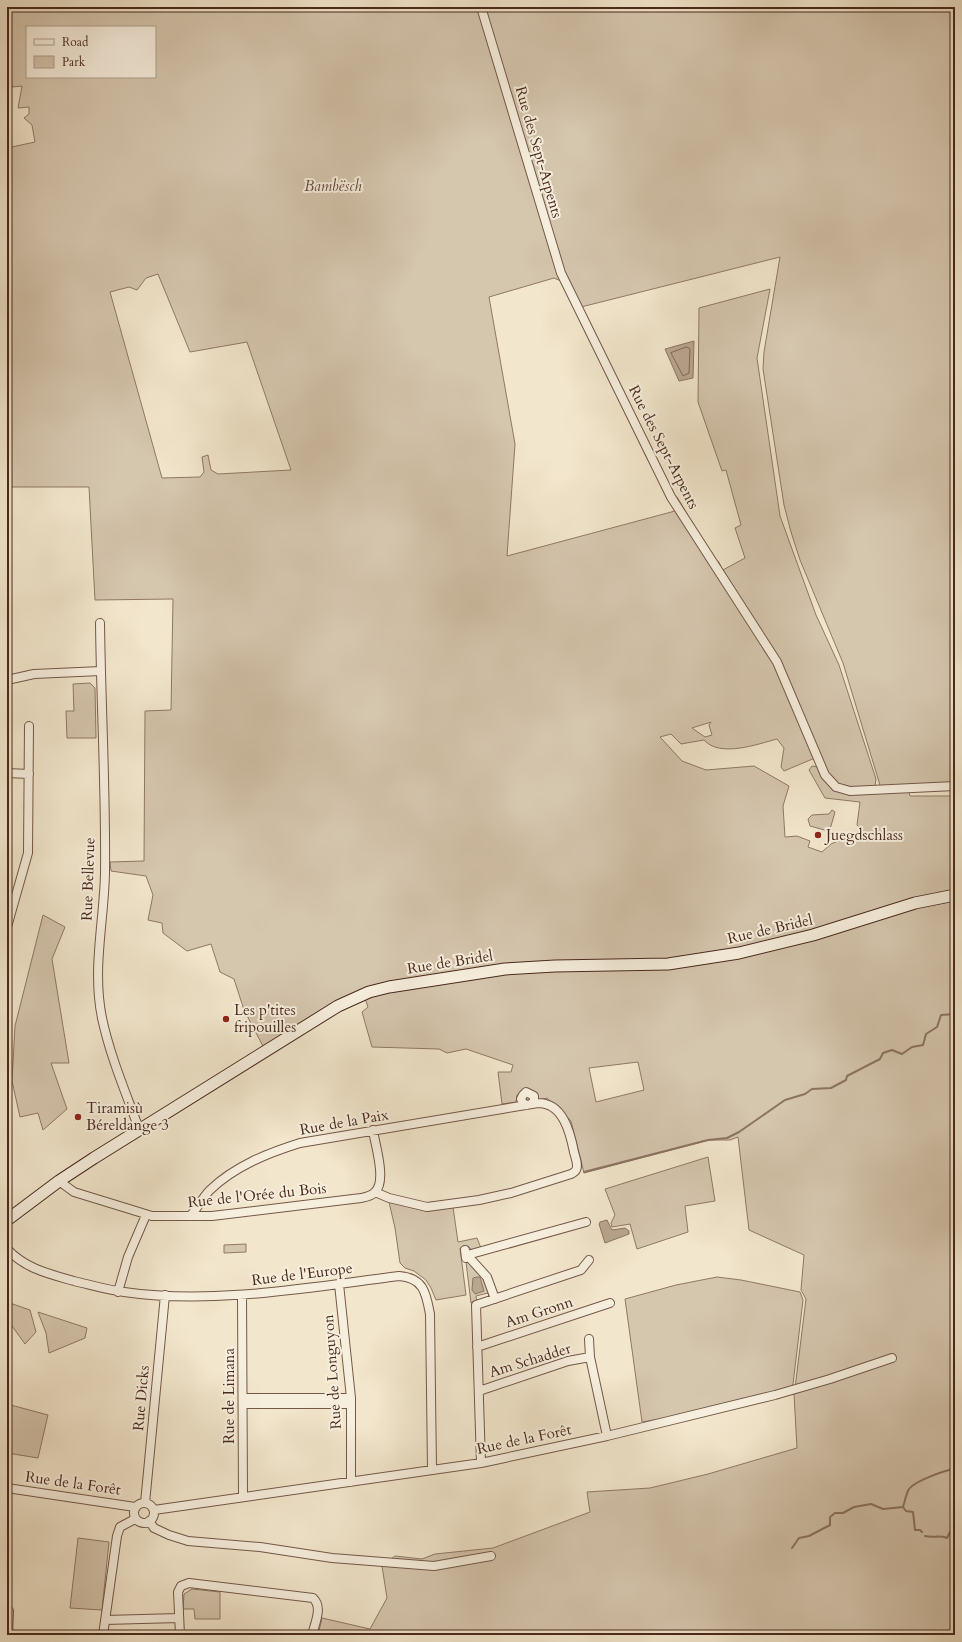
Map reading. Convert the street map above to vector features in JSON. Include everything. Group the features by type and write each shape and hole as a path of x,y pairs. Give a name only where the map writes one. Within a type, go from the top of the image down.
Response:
{"main road":[{"name":"Rue de Bridel","path":"7,1219 59,1181 338,1006 376,991 505,969 555,966 668,964 725,955 788,942 915,903 955,895"}],"street":[{"name":"Rue des Sept-Arpents","path":"482,7 561,273 671,497 777,662 824,775 836,787 850,791 955,786"},
{"name":"Rue Bellevue","path":"100,623 105,874 98,948 98,977 102,1017 109,1045 140,1129"},
{"path":"7,680 34,674 101,670"},
{"path":"7,927 28,853 29,726"},
{"path":"7,773 29,774"},
{"name":"Rue de la Paix","path":"190,1216 200,1200 212,1188 256,1159 300,1143 529,1104 545,1103 561,1115 567,1123 577,1164 576,1170 571,1174 492,1197 427,1207 389,1198 375,1192"},
{"path":"373,1130 381,1176 380,1184 375,1192"},
{"name":"Rue de l'Orée du Bois","path":"59,1181 74,1192 146,1215 212,1216 361,1198 375,1192"},
{"path":"118,1292 128,1257 146,1215"},
{"name":"Am Gronn","path":"495,1298 487,1277 466,1253 586,1222"},
{"name":"Rue de l'Europe","path":"7,1249 28,1267 43,1273 118,1292 165,1295 242,1295 400,1276 409,1277 421,1285 425,1290 430,1314 432,1347 432,1470"},
{"name":"Am Gronn","path":"480,1463 476,1305 581,1270 589,1260"},
{"name":"Rue de Longuyon","path":"339,1284 351,1401 351,1482"},
{"name":"Rue Dicks","path":"145,1503 165,1295"},
{"name":"Rue de Limana","path":"242,1295 243,1497"},
{"name":"Am Gronn","path":"477,1347 610,1303"},
{"name":"Am Schadder","path":"589,1339 590,1357 607,1436"},
{"name":"Am Schadder","path":"479,1391 568,1361 590,1357"},
{"name":"Rue de la Forêt","path":"154,1510 480,1463 607,1436 794,1390 892,1358"},
{"path":"243,1401 351,1401"},
{"name":"Rue de la Forêt","path":"7,1488 135,1507"},
{"path":"140,1503 145,1503 151,1505 154,1510 153,1516 149,1521 144,1523 135,1519 133,1513 135,1507 140,1503"},
{"path":"103,1635 117,1536 120,1527 135,1519"},
{"path":"149,1521 154,1528 188,1541 260,1547 332,1558 434,1566 491,1556"},
{"path":"180,1635 178,1592 181,1586 189,1583 308,1596 316,1601 319,1609 312,1635"},
{"path":"7,1611 9,1611 8,1635"},
{"path":"105,1620 179,1618"}],"green space":[{"name":"Bambësch","path":"7,7 955,7 955,786 908,789 910,796 955,796 955,1635 318,1635 322,1618 370,1629 387,1598 382,1566 395,1556 422,1559 435,1554 493,1548 590,1512 587,1492 650,1488 708,1474 797,1448 794,1394 889,1361 795,1388 806,1299 801,1290 804,1255 749,1230 738,1137 730,1140 709,1140 584,1173 571,1121 547,1098 538,1100 534,1091 526,1089 517,1095 516,1102 502,1104 498,1072 511,1072 513,1065 466,1049 447,1053 439,1049 372,1047 362,1012 368,1007 362,990 264,1048 244,1010 234,979 220,972 211,944 187,951 163,933 162,923 148,920 153,895 146,876 111,871 110,862 144,861 145,711 171,710 173,599 95,600 89,487 7,487 7,148 35,142 32,125 24,118 29,114 29,107 18,108 22,86 12,87 7,58","holes":["780,257 764,352 763,369 784,505 800,560 843,663 880,785 875,786 876,779 839,665 816,615 780,516 757,358 770,289 699,308 698,402 722,471 726,470 741,525 735,528 745,558 721,571 719,568 721,566 718,561 716,562 677,497 675,498 581,307","158,274 190,352 247,342 291,470 218,474 211,470 208,455 202,457 204,472 200,477 162,478 110,292 129,287 137,290 146,278","554,278 561,281 648,460 675,511 507,556 515,444 489,297","711,722 709,725 712,735 705,737 692,728","671,734 681,744 704,740 719,748 729,749 750,746 777,739 784,748 781,767 784,771 815,758 818,767 812,766 809,770 825,798 860,802 857,825 862,830 831,844 822,852 808,847 810,841 797,836 785,837 783,806 789,786 754,766 706,770 682,761 660,737","638,1062 644,1090 596,1102 589,1068"]},
{"path":"90,683 95,688 96,738 67,738 66,711 74,711 73,684"},
{"path":"832,810 835,812 829,833 828,831 810,826 808,819 812,815 829,814"},
{"path":"43,915 65,927 52,959 69,1063 51,1063 67,1109 43,1130 38,1113 20,1117 12,1081 15,1026"},
{"path":"708,1157 715,1201 685,1206 688,1232 637,1249 630,1224 612,1227 611,1223 615,1215 605,1189"},
{"path":"389,1202 426,1211 453,1207 458,1242 477,1238 481,1248 472,1250 468,1246 460,1248 466,1295 436,1300 426,1280 414,1271 405,1268 400,1263 395,1228"},
{"path":"246,1244 246,1252 224,1253 224,1245"},
{"path":"469,1261 485,1278 491,1296 489,1297 488,1293 476,1296 477,1302 471,1303 466,1262"},
{"path":"717,1277 741,1280 800,1292 803,1300 793,1384 787,1390 684,1415 642,1422 625,1299 676,1285"},
{"path":"7,1302 30,1310 36,1332 25,1344 7,1319"},
{"path":"38,1312 87,1328 85,1338 49,1353 46,1333"},
{"path":"7,1404 48,1415 38,1458 7,1453"},
{"path":"78,1538 109,1542 102,1610 70,1608"},
{"path":"192,1589 220,1592 220,1619 195,1619 194,1609 183,1609 184,1594"}],"water":[{"path":"694,341 693,378 679,381 665,349"},
{"path":"607,1220 612,1230 625,1228 629,1231 629,1234 605,1243 599,1224 600,1222"},
{"path":"480,1277 484,1291 475,1294 472,1290 473,1278"}],"waterway":[{"path":"584,1172 708,1140 727,1138 739,1132 785,1100 805,1094 812,1089 831,1088 846,1080 847,1076 880,1059 883,1053 892,1050 902,1054 912,1047 923,1045 926,1034 937,1027 941,1015 955,1014"},
{"path":"792,1548 799,1538 809,1536 830,1525 830,1517 835,1513 843,1513 854,1507 871,1504 883,1509 903,1507 908,1491 912,1486 930,1476 955,1469"},
{"path":"903,1507 906,1511 913,1512 915,1530 920,1530 922,1532"},
{"path":"925,1536 947,1538 950,1532 955,1535"}],"place":[{"name":"Juegdschlass","path":"818,835"},
{"name":"Les p'tites fripouilles","path":"226,1019"},
{"name":"Tiramisù Béreldange 3","path":"78,1117"}]}
